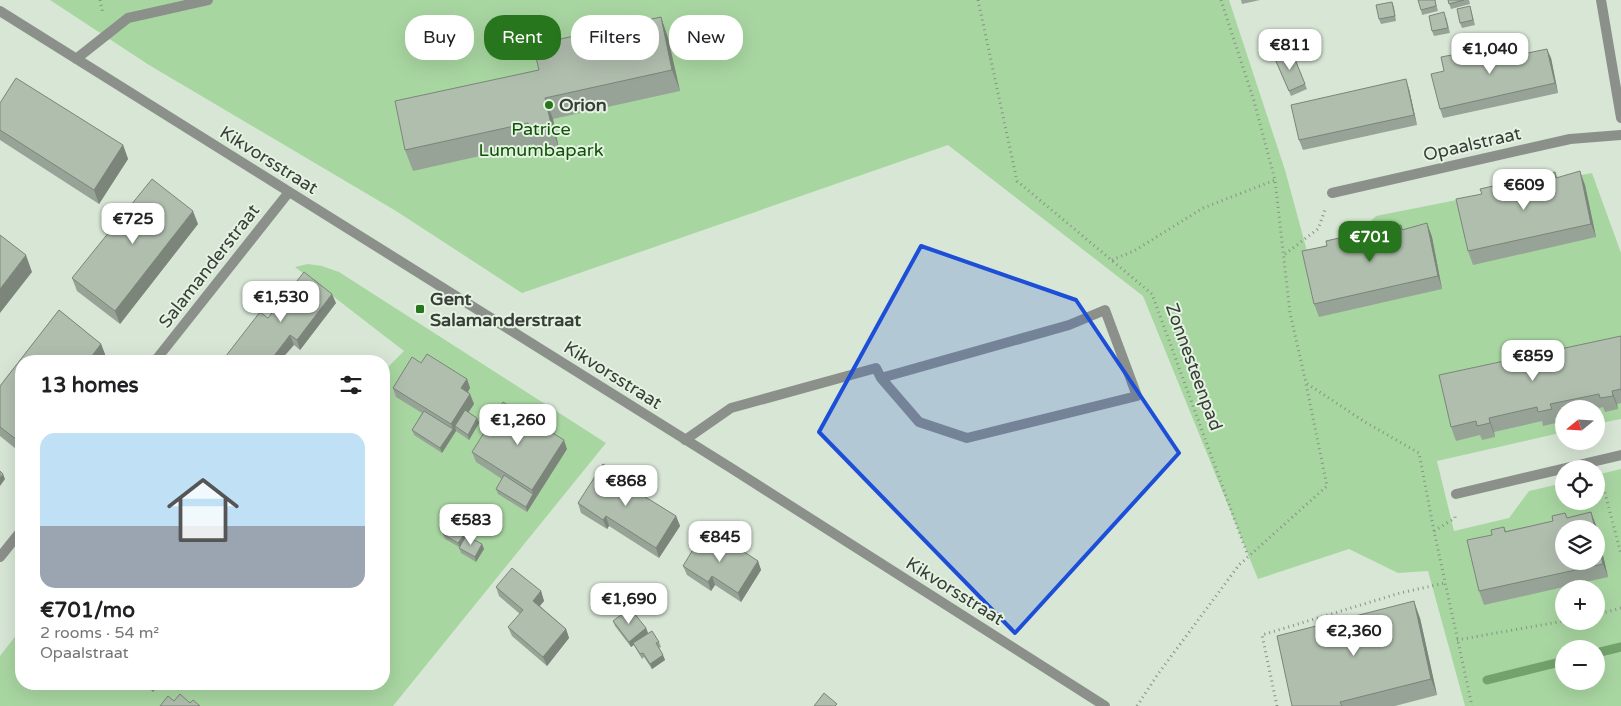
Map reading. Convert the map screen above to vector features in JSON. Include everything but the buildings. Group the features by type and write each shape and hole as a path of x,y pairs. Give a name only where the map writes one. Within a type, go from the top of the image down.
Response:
{"street":[{"path":"76,59 128,18 208,0"},
{"path":"1601,0 1621,118"},
{"name":"Kikvorsstraat","path":"0,11 685,440 1105,706"},
{"name":"Opaalstraat","path":"1332,193 1570,138 1621,135"},
{"name":"Salamanderstraat","path":"160,355 289,192"},
{"path":"685,440 732,408 876,368 881,378 919,422 968,438 1137,396 1105,310 1069,325 881,378"},
{"path":"1600,460 1621,455"},
{"path":"1456,494 1555,471"},
{"path":"0,558 15,539"}],"path":[{"name":"Zonnesteenpad","path":"978,0 1017,181 1152,294 1248,556"},
{"path":"1137,706 1158,674 1239,565 1327,486 1290,313 1275,180 1254,101 1221,0"},
{"path":"1112,260 1134,251 1203,208 1275,180"},
{"path":"1284,254 1318,229 1332,193"},
{"path":"1306,383 1365,422 1419,453 1472,706"},
{"path":"1434,531 1455,518 1456,494"},
{"path":"1605,494 1621,554"},
{"path":"1277,706 1262,635 1400,594 1445,583"},
{"path":"1605,612 1621,608"},
{"path":"1457,640 1555,623"}],"highlighted area":[{"path":"921,246 1076,300 1179,453 1015,633 819,432"}],"green space":[{"name":"Patrice Lumumbapark","path":"50,0 1229,0 1285,170 1307,251 1355,236 1376,216 1592,173 1621,253 1621,419 1605,422 1605,400 1555,400 1555,434 1437,461 1454,531 1509,518 1529,491 1555,485 1555,510 1605,510 1605,473 1621,469 1621,706 1465,706 1428,571 1398,573 1349,549 1258,579 1143,296 948,145 522,293 396,211 149,65"},
{"path":"308,264 322,266 339,272 606,443 393,706 0,706 0,656 15,637 15,690 390,690 390,365 404,351 295,267"}],"waterway":[{"path":"1605,651 1621,647"},
{"path":"1487,680 1555,663"}],"place":[{"name":"Orion","path":"549,105"},
{"name":"Gent Salamanderstraat","path":"420,309"}]}
